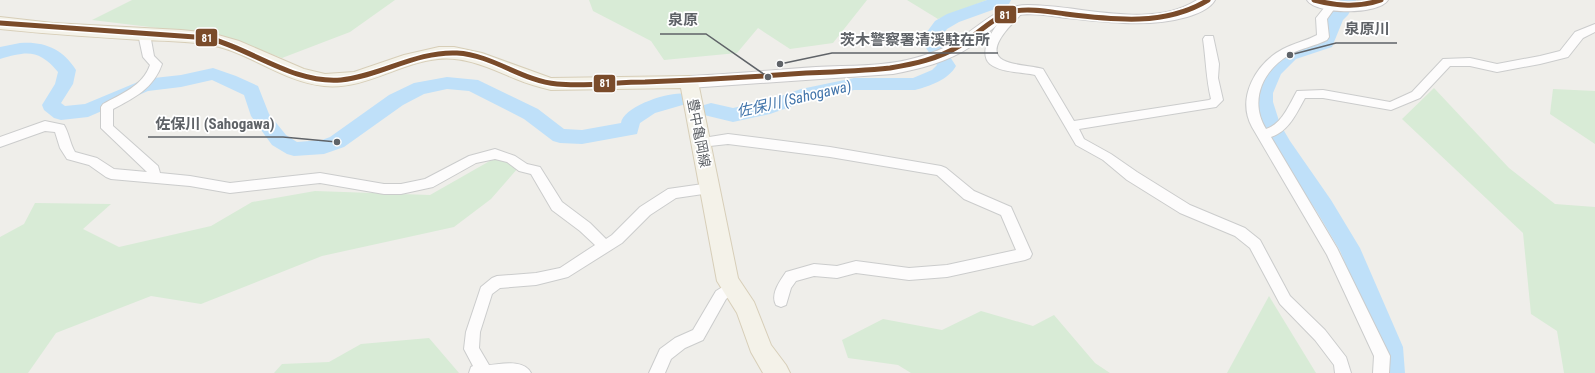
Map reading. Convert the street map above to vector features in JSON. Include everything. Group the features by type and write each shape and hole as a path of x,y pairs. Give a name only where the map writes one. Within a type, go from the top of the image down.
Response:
{"main road":[{"path":"689,82 867,70 903,66 946,53 965,43 994,19 1005,13 1018,11 1039,11 1124,19 1151,19 1189,12 1208,0"},
{"path":"1314,0 1340,6 1369,6 1381,0"},
{"name":"豊中亀岡線","path":"0,23 144,34 172,34 220,41 239,46 292,72 324,80 360,78 418,57 439,53 458,53 477,56 532,80 551,84 689,82 728,281 748,313 758,344 768,361 778,373"}],"street":[{"path":"1340,6 1321,18 1323,37 1311,44 1294,48 1269,65 1259,78 1253,92 1252,115 1332,252 1382,356 1381,373"},
{"path":"1018,11 1006,21 993,39 990,50 993,60 1001,65 1039,72 1080,142 1108,157 1148,186 1185,209 1240,232 1255,244 1285,300 1320,335 1341,362 1343,373"},
{"path":"1263,136 1275,131 1286,122 1301,94 1323,94 1391,106 1416,95 1447,62 1470,62 1497,68 1540,60 1564,54 1579,35 1595,28"},
{"path":"144,34 149,57 156,64 154,73 138,90 107,107 107,128 153,168 154,178"},
{"path":"1070,126 1212,104 1217,100 1212,78 1213,64 1209,39"},
{"path":"0,142 45,126 53,126 60,128 66,148 71,156 93,161 111,174 190,181 230,188 320,178 384,189 401,189 428,183 473,159 495,154 511,159 524,168 535,170 556,206 585,227 605,246"},
{"path":"701,142 728,139 830,152 941,171 969,195 1006,211 1025,254 946,271 909,274 856,267 837,272 814,270 791,276 784,286 781,301"},
{"path":"523,373 520,371 479,372 471,348 473,332 486,291 497,282 536,279 563,273 617,239 645,211 673,193 710,188"},
{"path":"657,373 665,354 680,343 698,335 721,295 732,287"}],"green space":[{"path":"132,0 395,0 350,32 282,58 224,36 92,20"},
{"path":"589,0 867,0 833,43 790,49 758,28 737,53 664,60 651,41 593,11"},
{"path":"907,0 987,0 938,19"},
{"path":"1434,88 1509,168 1555,204 1595,207 1595,373 1564,373 1557,331 1531,314 1523,233 1402,119"},
{"path":"1553,89 1595,91 1595,144 1550,114"},
{"path":"502,154 518,168 491,199 454,227 322,256 201,304 151,296 56,333 28,373 0,373 0,237 24,224 35,203 111,204 83,229 119,247 211,226 252,202 315,191 430,195"},
{"path":"1269,296 1316,373 1227,373"},
{"path":"981,311 1033,326 1054,315 1095,363 1110,373 911,373 898,365 848,358 842,340 883,319 942,330"},
{"path":"429,338 459,373 274,373 282,364 329,362 361,344"}],"waterway":[{"name":"佐保川 (Sahogawa)","path":"711,110 733,115 770,107 801,96 854,84 915,84 938,74 947,66 930,40 941,25 953,18 1003,0"},
{"path":"1348,0 1342,11 1335,18 1326,43 1290,55 1273,71 1264,93 1264,102 1271,124 1283,146 1324,206 1349,248 1392,347 1393,373"},
{"name":"佐保川 (Sahogawa)","path":"0,53 35,48 49,52 56,58 67,70 64,84 51,105 61,113 88,110 145,85 181,81 213,74 230,80 252,91 260,116 279,140 294,149 324,147 337,142 396,100 420,88 447,83 472,85 531,114 560,136 582,137 630,129 631,120 649,108 680,99"}],"transit line":[{"name":"81","path":"0,23 209,38 239,48 281,68 310,78 324,80 341,80 358,77 423,57 440,53 457,53 482,58 542,82 573,85 722,79 890,68 935,58 951,51 997,19 1014,12 1035,10 1101,18 1159,18 1194,9 1208,0"},
{"name":"81","path":"1314,0 1348,6 1364,5 1381,0"}],"place":[{"name":"泉原川","path":"1290,55"},
{"name":"茨木警察署清渓駐在所","path":"780,64"},
{"name":"泉原","path":"768,77"},
{"name":"佐保川 (Sahogawa)","path":"337,142"}]}
